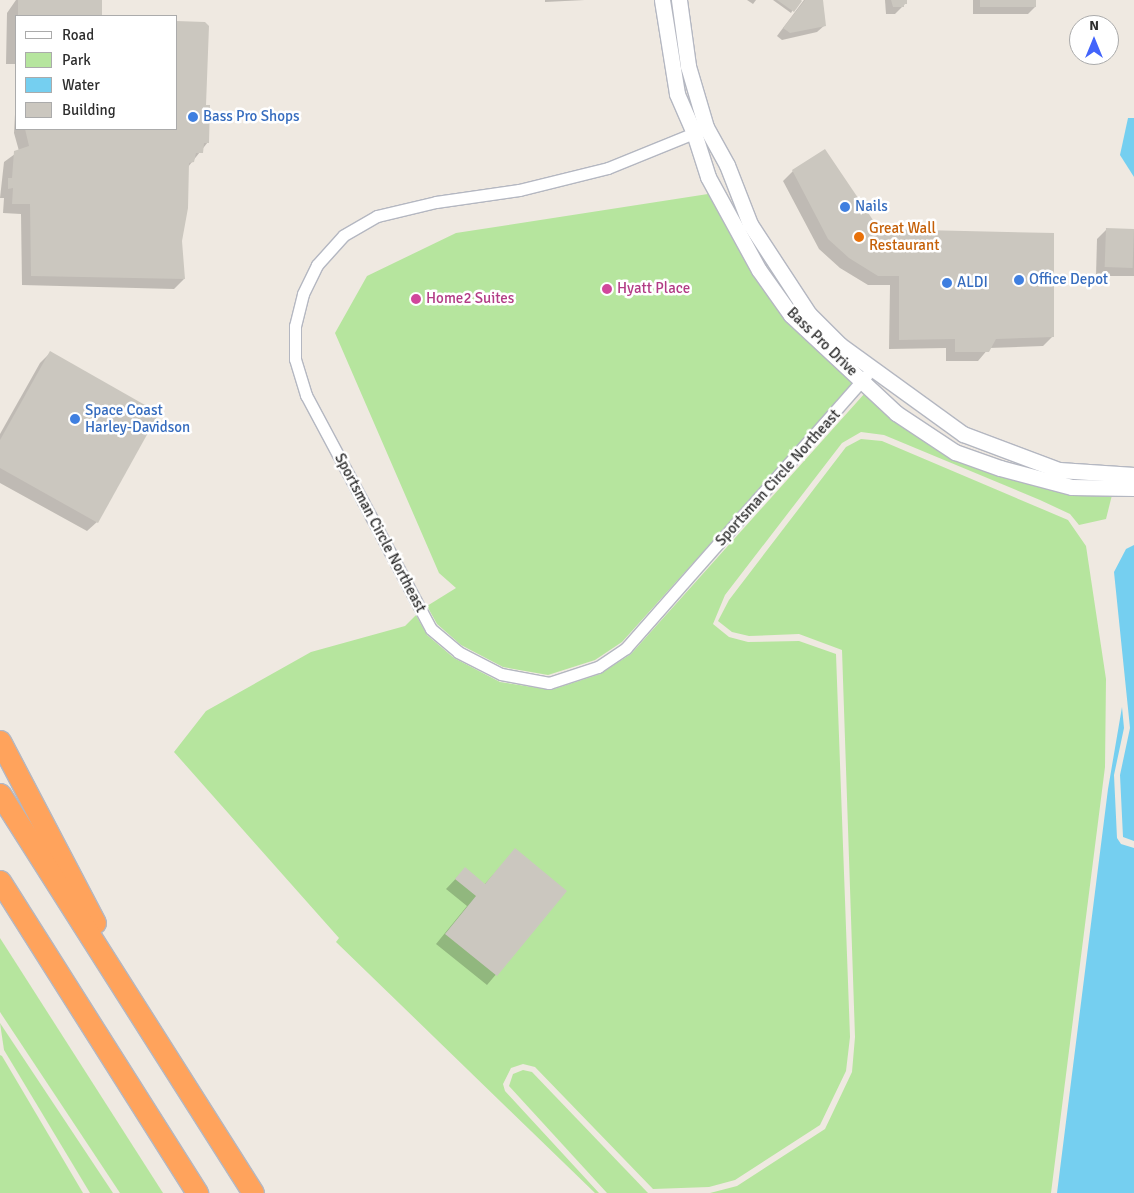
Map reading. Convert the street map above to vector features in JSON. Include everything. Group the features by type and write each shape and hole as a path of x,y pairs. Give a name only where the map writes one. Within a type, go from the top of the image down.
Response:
{"highway":[{"path":"0,741 87,906 118,979"},
{"path":"0,794 253,1193"},
{"path":"0,881 197,1193"},
{"path":"0,900 40,945"}],"street":[{"name":"Bass Pro Drive","path":"662,0 677,94 694,133 708,177 759,270 791,315 896,413 954,452 1000,468 1072,487 1134,488"},
{"name":"Bass Pro Drive","path":"679,0 688,66 702,114 750,224 809,314 840,345 972,437 1059,470 1134,475"},
{"name":"Sportsman Circle Northeast","path":"694,133 608,168 519,190 436,202 377,216 343,236 317,265 303,294 295,326 296,359 306,395 431,628 458,652 501,674 549,683 598,667 626,648 864,382 871,367"}],"green space":[{"path":"708,194 753,274 786,320 854,384 622,642 595,660 548,675 503,667 461,645 437,624 427,606 456,588 439,573 335,333 367,276 456,233"},
{"path":"865,393 952,459 998,476 1072,494 1112,495 1106,519 1079,525 1070,514 1040,500 884,435 861,432 842,443 725,595 713,624 729,637 748,642 799,641 836,654 850,1037 846,1071 820,1125 735,1180 709,1187 653,1189 535,1067 523,1064 511,1068 503,1084 505,1091 599,1193 595,1193 336,942 339,938 174,752 206,711 311,652 405,626 416,615 427,635 454,658 500,682 551,690 600,674 631,654"},
{"path":"861,439 882,441 1068,520 1086,546 1106,679 1105,767 1051,1193 710,1193 737,1186 825,1129 852,1072 855,1037 842,650 799,634 749,636 732,632 718,621 729,600 846,447"},
{"path":"0,938 163,1193 120,1193 0,1012"},
{"path":"0,1023 113,1193 90,1193 4,1050"},
{"path":"0,1055 2,1056 83,1193 0,1193"},
{"path":"523,1070 532,1072 648,1193 607,1193 509,1086 513,1074"}],"water":[{"path":"1128,118 1134,118 1134,177 1120,155"},
{"path":"1134,545 1134,841 1123,837 1120,775 1130,728 1114,572 1126,549"},
{"path":"1122,707 1124,728 1114,775 1117,838 1121,844 1134,848 1134,1193 1057,1193 1108,789"}],"building":[{"path":"18,0 102,0 102,15 18,15"},
{"path":"777,0 801,0 802,1 794,12"},
{"path":"805,0 823,0 826,26 790,33 783,28"},
{"path":"891,0 907,0 907,4 904,4 904,7 893,7"},
{"path":"980,0 1036,0 1036,7 980,7"},
{"name":"Bass Pro Shops","path":"178,21 205,22 209,26 206,105 210,105 209,143 204,143 203,153 196,153 194,162 189,163 188,208 182,241 185,279 31,276 30,204 12,204 13,188 8,189 8,178 12,178 14,151 29,146 25,130 178,130"},
{"path":"825,149 879,229 1054,233 1054,337 996,339 989,352 955,352 955,339 899,340 899,276 878,276 849,258 828,239 792,170"},
{"path":"1106,228 1134,229 1133,268 1105,267"},
{"path":"50,351 159,413 98,523 0,468 0,440"},
{"path":"515,848 567,891 497,976 445,934 476,896 455,879 465,867 485,884"}],"place":[{"name":"Bass Pro Shops","path":"193,117"},
{"name":"Nails","path":"845,207"},
{"name":"Great Wall Restaurant","path":"859,237"},
{"name":"Office Depot","path":"1019,280"},
{"name":"ALDI","path":"947,283"},
{"name":"Hyatt Place","path":"607,289"},
{"name":"Home2 Suites","path":"416,299"},
{"name":"Space Coast Harley-Davidson","path":"75,419"}]}
